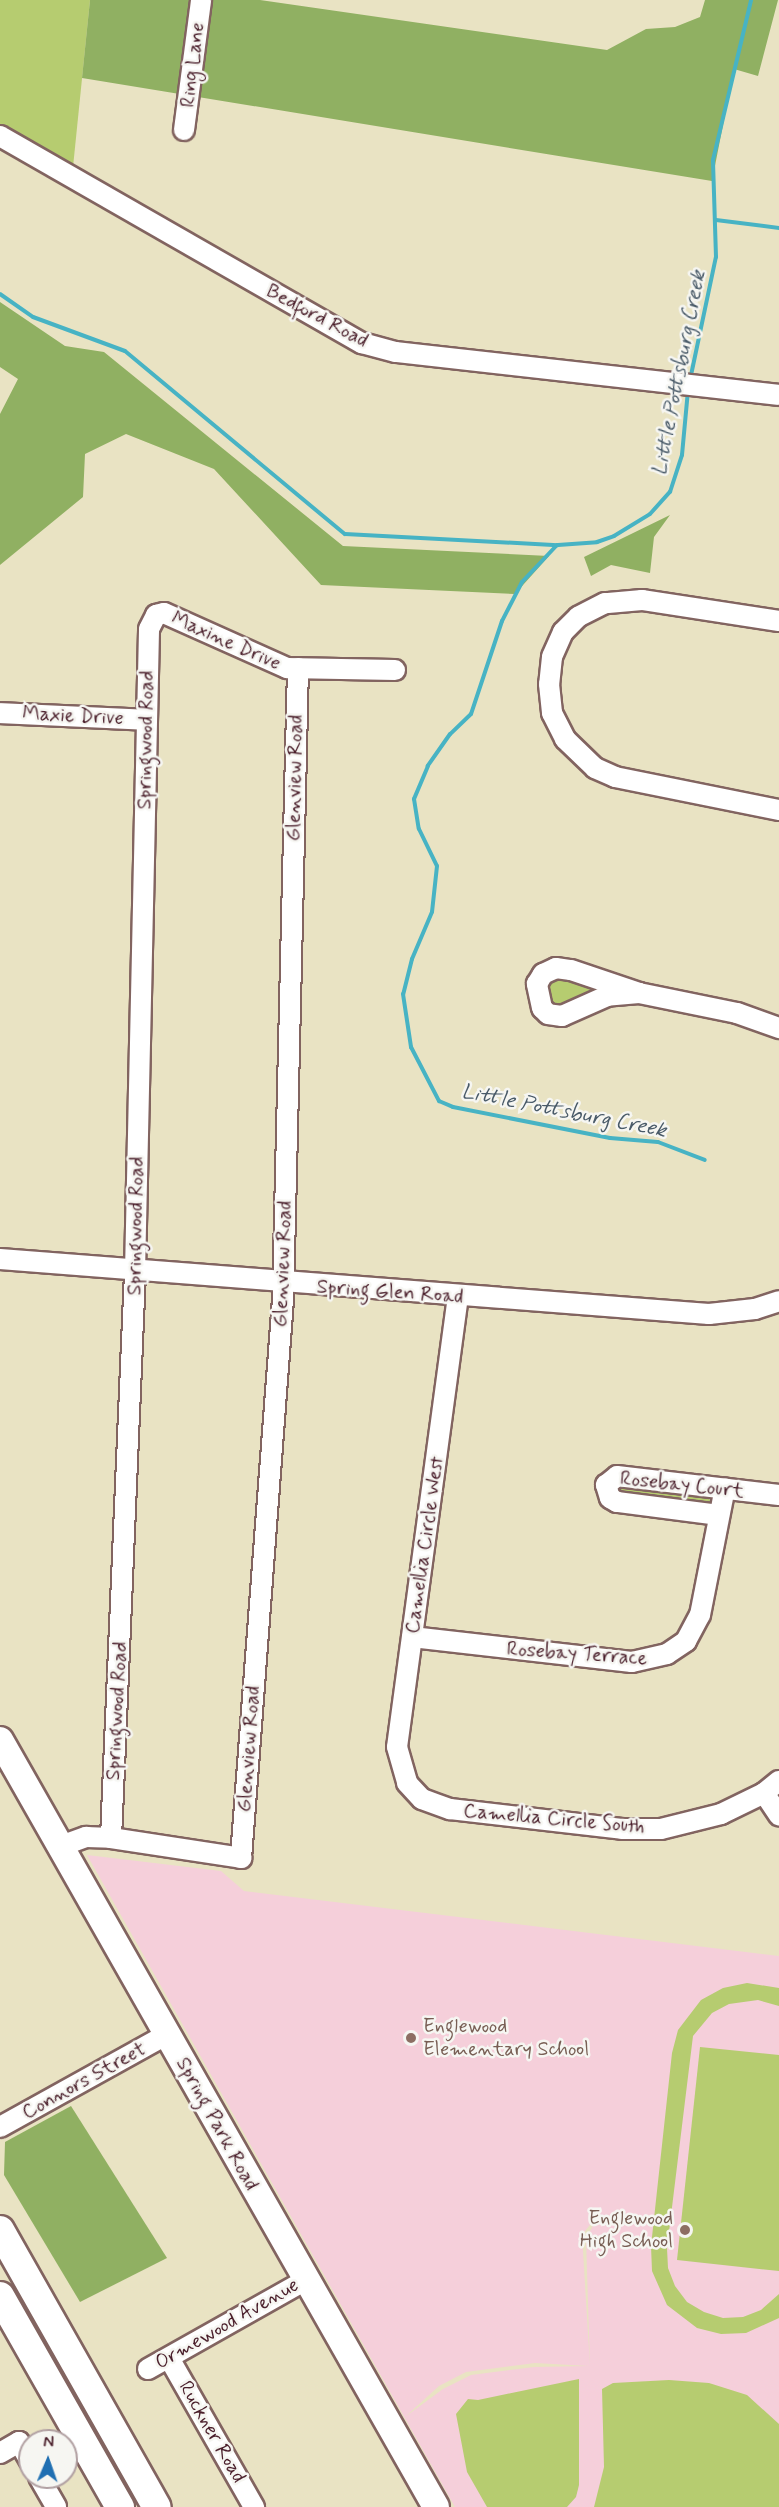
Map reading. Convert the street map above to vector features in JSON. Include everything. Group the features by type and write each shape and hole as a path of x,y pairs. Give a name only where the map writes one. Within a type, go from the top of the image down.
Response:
{"highway":[{"path":"0,2230 157,2507"},
{"path":"0,2296 120,2507"}],"main road":[{"name":"Spring Park Road","path":"0,1740 435,2507"}],"street":[{"name":"Ring Lane","path":"184,130 201,0"},
{"name":"Bedford Road","path":"0,136 362,343 404,353 779,395"},
{"path":"779,621 642,600 605,603 578,617 558,643 549,684 556,723 577,753 595,768 615,777 779,810"},
{"name":"Maxine Drive","path":"156,615 174,615 287,668 395,670"},
{"name":"Springwood Road","path":"111,1838 135,1272 149,629 156,615"},
{"name":"Glenview Road","path":"111,1838 241,1858 283,1284 298,668"},
{"name":"Maxie Drive","path":"0,713 146,720"},
{"path":"639,993 737,1013 779,1028"},
{"name":"Spring Glen Road","path":"0,1259 283,1284 709,1314 755,1309 779,1301"},
{"name":"Camellia Circle West","path":"413,1791 401,1767 397,1747 458,1296"},
{"name":"Rosebay Court","path":"719,1515 617,1502 610,1498 606,1485 617,1476 779,1496"},
{"name":"Rosebay Terrace","path":"412,1637 590,1658 654,1660 676,1649 693,1632 700,1615 725,1488"},
{"path":"772,1787 779,1815"},
{"name":"Camellia Circle South","path":"413,1791 435,1806 450,1809 622,1829 690,1823 772,1787"},
{"path":"61,1846 86,1836 111,1838"},
{"name":"Connors Street","path":"0,2127 168,2034"},
{"name":"Ormewood Avenue","path":"148,2369 306,2280"},
{"name":"Ruckner Road","path":"169,2358 254,2507"},
{"path":"0,2453 18,2443"},
{"path":"46,2489 56,2507"}],"shaded area":[{"path":"87,1855 221,1871 244,1891 779,1956 779,2507 455,2507","holes":["600,2212 586,2239 590,2366 582,2235","535,2363 589,2366 534,2367 471,2375 443,2389 405,2417 439,2386 466,2372"]}],"green space":[{"path":"0,0 90,0 73,167 0,125"},
{"path":"90,0 260,0 607,50 646,29 675,27 700,17 705,0 778,0 758,76 734,69 712,181 82,78"},
{"path":"0,302 65,346 104,352 343,546 549,556 515,594 321,585 214,469 126,434 85,454 83,497 0,565 0,414 18,379 0,367"},
{"path":"670,515 654,537 650,573 611,565 591,576 584,557"},
{"path":"554,975 608,990 565,1010 551,1008 543,984"},
{"path":"615,1484 706,1493 711,1502 709,1505 618,1496"},
{"path":"747,1983 779,1988 779,2006 758,2000 729,2004 712,2013 693,2036 667,2248 668,2268 675,2286 687,2302 704,2312 723,2318 743,2317 761,2310 779,2294 779,2318 746,2333 721,2334 697,2328 667,2305 652,2271 651,2246 672,2053 678,2030 701,2000 723,1988"},
{"path":"700,2047 779,2055 779,2271 677,2260"},
{"path":"71,2106 167,2258 80,2302 4,2175 5,2142"},
{"path":"579,2379 579,2485 576,2497 567,2507 487,2507 467,2472 456,2414 468,2399 478,2400"},
{"path":"669,2380 709,2383 747,2395 779,2424 779,2507 594,2507 604,2467 602,2389 613,2383"}],"waterway":[{"name":"Little Pottsburg Creek","path":"690,380 716,257 713,160 751,0"},
{"path":"716,220 779,228"},
{"path":"0,294 33,317 125,351 345,534 558,545 597,542 614,536 650,514 670,492 682,455 688,390"},
{"name":"Little Pottsburg Creek","path":"557,545 522,582 502,621 471,714 450,734 428,766 414,799 419,829 437,866 432,912 412,959 403,994 411,1047 439,1101 453,1107 610,1138 658,1142 705,1160"}],"place":[{"name":"Englewood Elementary School","path":"411,2038"},
{"name":"Englewood High School","path":"685,2230"}]}
